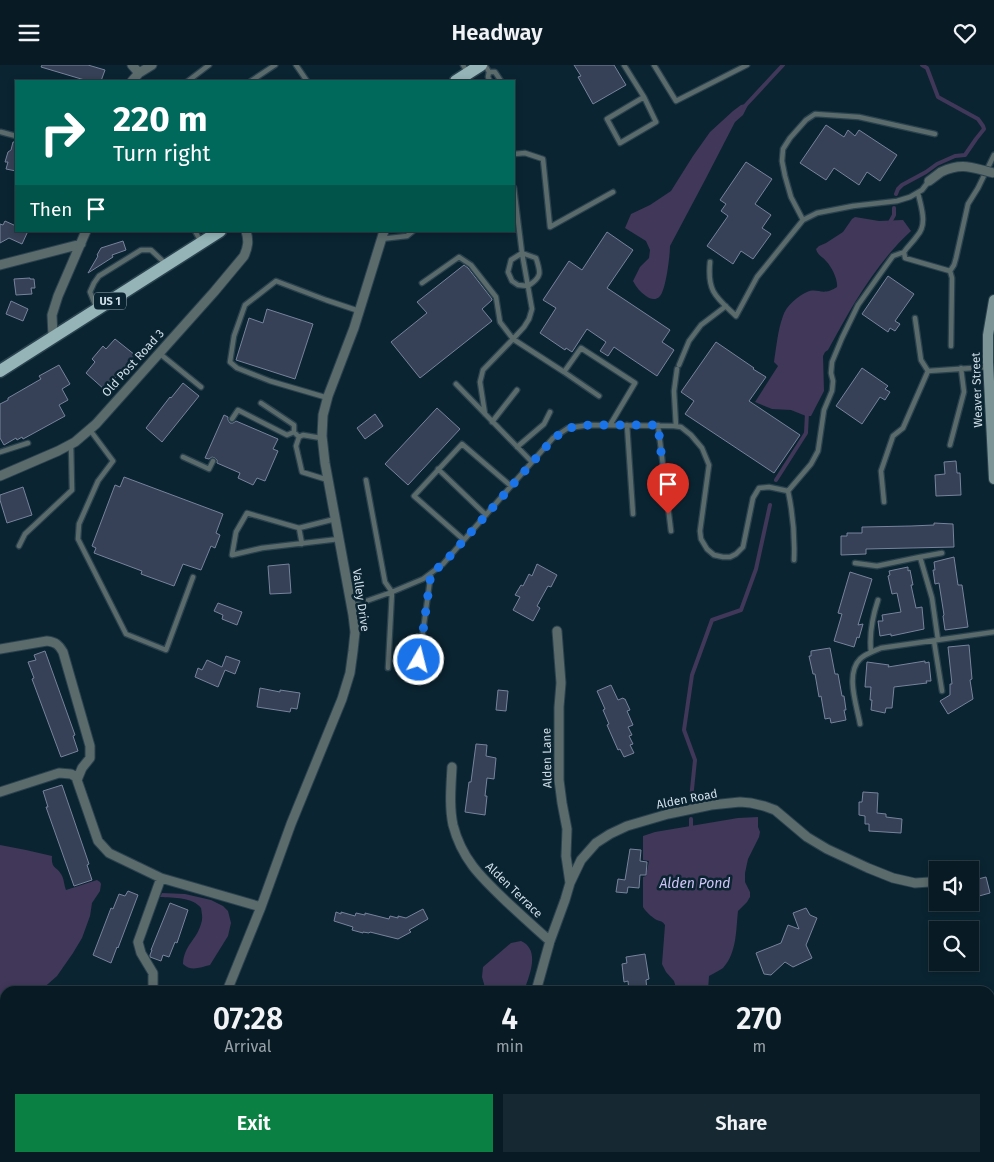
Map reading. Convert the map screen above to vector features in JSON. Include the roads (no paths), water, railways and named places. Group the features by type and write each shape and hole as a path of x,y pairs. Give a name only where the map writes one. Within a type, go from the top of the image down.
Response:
{"main road":[{"path":"457,80 465,69 485,69"},
{"name":"US 1","path":"0,371 218,232"}],"street":[{"path":"132,65 139,73"},
{"path":"133,80 139,73 152,65"},
{"path":"929,181 952,167 966,166 994,173"},
{"path":"53,337 52,315 58,296 86,232"},
{"name":"Old Post Road 3","path":"0,476 58,451 90,430 214,293 244,256 248,240 246,232"},
{"name":"Valley Drive","path":"229,986 261,907 291,824 342,699 350,673 355,631 328,480 323,439 324,415 382,235"},
{"path":"0,265 81,244"},
{"name":"Weaver Street","path":"994,300 988,335 994,479"},
{"name":"Alden Lane","path":"557,631 561,683 559,707 560,780 567,829 566,856 570,883"},
{"path":"0,649 47,641 59,645 63,652 90,746 90,758 82,767 77,780 98,841 109,853 161,878 261,907"},
{"name":"Alden Terrace","path":"452,767 451,805 453,824 467,860 484,881 550,941"},
{"path":"0,791 59,773 71,773 78,778"},
{"name":"Alden Road","path":"537,986 544,958 570,883 581,860 596,843 610,834 627,826 668,814 711,805 740,802 758,804 775,810 807,837 820,845 875,871 893,878 915,883 929,882"},
{"path":"153,986 153,973 138,942 161,878"}],"lane":[{"path":"189,80 209,65"},
{"path":"252,80 275,65"},
{"path":"296,65 306,80"},
{"path":"485,65 485,69 495,72 500,80"},
{"path":"624,65 644,97 656,122 620,143 607,119 644,97"},
{"path":"654,65 676,101 746,65"},
{"path":"803,220 791,197 785,176 782,161 783,149 806,120 816,113 859,117 935,134"},
{"path":"1,132 15,136"},
{"path":"515,154 525,153 544,159 550,227 613,192"},
{"path":"951,346 952,278 950,271 956,258 968,204 994,155"},
{"path":"710,262 710,285 726,307 736,316 757,277 803,220 817,213 853,206 896,201 910,197 922,190 929,181"},
{"path":"788,491 818,451 824,410 832,391 832,362 858,305 893,256 904,252 918,235 924,220 918,193"},
{"path":"485,414 480,382 482,370 524,327 532,309 522,253 515,196"},
{"path":"196,232 201,243"},
{"path":"382,235 406,236 412,232"},
{"path":"97,310 90,292 99,276 141,250 151,250 168,265"},
{"path":"904,252 905,258 950,271"},
{"path":"522,253 536,258 540,271 537,280 528,286 518,285 512,281 508,272 511,260 522,253"},
{"path":"422,283 459,257 471,265 496,297 500,322 513,339 599,396"},
{"path":"328,398 270,381 238,368 230,362 234,336 246,305 276,281 359,311"},
{"path":"676,426 674,391 678,367 689,341 701,325 726,307"},
{"path":"915,318 921,360 928,371"},
{"path":"564,372 581,348 635,383 610,425"},
{"path":"159,353 201,387"},
{"path":"928,371 988,367"},
{"path":"950,445 964,392 961,368"},
{"path":"884,501 881,471 893,436 903,428 928,371"},
{"path":"456,384 532,462"},
{"path":"492,422 517,390"},
{"path":"261,403 294,425 294,432 298,437"},
{"path":"232,419 238,409 287,435 294,432"},
{"path":"517,447 544,424 550,412"},
{"path":"352,606 423,579 443,564 553,439 568,428 589,425 676,426 681,427 691,435 702,448 709,465 700,531 701,539 707,549 714,555 730,557 743,547 753,498 759,488 769,487 788,491"},
{"path":"627,425 633,513"},
{"path":"658,425 670,531"},
{"path":"90,430 113,461 98,481 79,524 78,539 126,635 166,650 193,577"},
{"path":"298,437 303,435 323,439"},
{"path":"298,437 296,446 302,472 328,480"},
{"path":"0,452 28,443"},
{"path":"19,546 25,534 72,491 71,444"},
{"path":"464,540 414,496 462,444 511,486"},
{"path":"183,457 209,469 212,461"},
{"path":"438,469 486,515"},
{"path":"366,480 385,582 392,592 388,668"},
{"path":"788,491 793,513 794,560"},
{"path":"335,519 299,528 247,513 236,532 232,555 262,548 339,539"},
{"path":"299,528 302,544"},
{"path":"855,563 877,566 942,553"},
{"path":"920,557 932,597 942,691"},
{"path":"419,660 431,573"},
{"path":"871,652 870,631 872,617 878,600"},
{"path":"860,724 852,682 856,664 860,659 881,648 994,632"}],"water":[{"path":"746,104 748,105 743,115 735,122 670,246 664,287 660,296 657,299 649,298 640,291 633,281 640,267 649,258 650,250 646,241 625,228 631,214 650,205 671,191 710,132 733,111"},
{"path":"855,217 879,221 903,220 911,231 875,272 825,352 823,356 824,391 811,416 791,410 772,409 755,402 778,366 774,362 776,345 781,321 787,309 796,299 807,292 824,292 837,287 837,281 832,270 816,249 843,232"},
{"name":"Alden Pond","path":"758,817 760,832 748,859 745,882 750,892 750,897 738,911 735,941 731,955 723,968 709,976 708,986 676,986 662,964 665,925 652,917 643,907 643,877 646,876 649,861 643,860 643,836 655,832 738,818"},
{"path":"0,845 52,856 53,865 62,876 66,890 97,880 100,882 100,891 92,903 90,916 82,938 57,976 46,986 0,986"},
{"path":"162,893 185,894 211,900 228,911 231,923 228,936 210,965 200,968 189,968 183,964 188,947 202,922 201,908 188,900 160,897"},
{"path":"521,941 531,951 531,971 526,986 485,986 482,977 483,967 511,943"}],"waterway":[{"path":"744,107 783,65"},
{"path":"896,194 902,185 937,164 955,156 965,155 984,129 978,119 938,97 927,68 922,65"},
{"path":"889,224 894,215 894,208"},
{"path":"776,480 806,433 807,413"},
{"path":"691,799 695,760 684,730 692,675 712,620 741,610 756,569 770,505"},
{"path":"691,819 691,829"}]}
